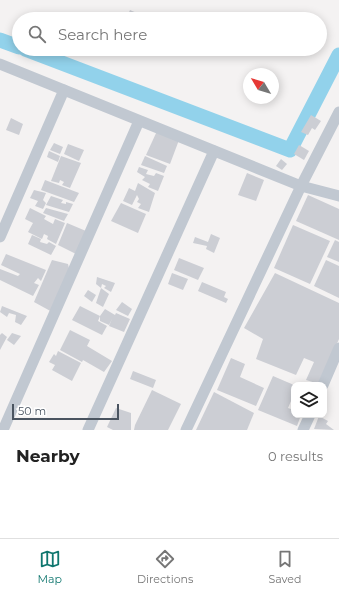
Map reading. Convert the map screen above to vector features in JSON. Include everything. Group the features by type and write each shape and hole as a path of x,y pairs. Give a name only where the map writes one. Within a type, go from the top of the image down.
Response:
{"street":[{"path":"0,64 301,186 339,196"},
{"path":"0,237 64,90"},
{"path":"186,430 301,186 339,112"},
{"path":"3,430 139,121"},
{"path":"88,430 214,151"},
{"path":"324,382 339,348"},
{"path":"304,430 309,418"}],"building":[{"path":"311,115 321,121 315,130 312,128 308,135 301,132"},
{"path":"11,118 23,124 19,135 6,130"},
{"path":"157,131 179,140 170,164 146,155"},
{"path":"54,143 63,147 60,154 50,150"},
{"path":"68,144 84,150 79,161 64,154"},
{"path":"299,145 309,151 304,160 294,154"},
{"path":"49,151 60,156 58,162 47,157"},
{"path":"61,156 81,163 70,188 62,185 64,182 60,180 59,183 51,181"},
{"path":"145,156 167,166 164,173 141,165"},
{"path":"281,159 287,164 282,170 276,166"},
{"path":"139,167 148,170 146,174 154,176 156,173 164,176 158,191 148,187 150,184 142,180 145,177 137,172"},
{"path":"247,173 264,180 256,201 238,195"},
{"path":"45,180 79,193 74,202 41,190"},
{"path":"138,183 155,193 149,212 138,208 141,204 137,202 139,199 137,195 132,205 123,201 129,188 135,191"},
{"path":"34,190 46,193 43,200 46,203 43,209 35,206 38,201 30,198"},
{"path":"308,195 339,209 339,240 296,221"},
{"path":"51,196 63,200 61,203 66,204 66,202 73,204 69,212 46,205"},
{"path":"121,203 146,214 138,233 111,221"},
{"path":"30,208 46,216 44,219 53,224 55,219 65,223 56,244 47,239 48,236 44,234 42,239 28,232 33,223 25,219"},
{"path":"46,208 68,214 64,221 43,213"},
{"path":"67,223 86,231 76,254 58,245"},
{"path":"293,225 330,241 310,284 274,268"},
{"path":"211,234 220,238 214,253 206,249 207,246 193,243 195,237 208,242"},
{"path":"32,235 41,239 40,242 47,244 49,242 56,246 51,255 28,244"},
{"path":"335,240 339,242 339,262 327,257"},
{"path":"6,254 46,270 41,281 38,278 34,283 39,285 33,296 0,280 0,269 18,276 20,274 1,265"},
{"path":"179,258 204,268 198,280 174,270"},
{"path":"52,260 68,264 70,273 54,313 34,302"},
{"path":"326,260 339,266 339,298 314,286"},
{"path":"172,273 188,279 183,290 168,284"},
{"path":"275,273 339,303 339,339 320,382 306,380 314,362 304,358 296,375 256,359 263,339 244,328"},
{"path":"97,277 115,283 111,292 104,288 106,286 102,284 101,288 96,284"},
{"path":"202,282 226,292 224,297 228,299 226,303 198,291"},
{"path":"101,288 109,294 103,307 96,303"},
{"path":"88,290 96,295 92,302 84,296"},
{"path":"122,302 132,309 128,316 116,310"},
{"path":"2,306 27,316 21,325 15,322 16,315 9,313 7,317 0,312"},
{"path":"80,306 100,316 98,321 107,326 102,335 72,320"},
{"path":"105,309 115,315 116,313 130,319 124,332 109,326 112,319 109,325 100,321 100,316"},
{"path":"70,330 90,340 87,346 112,361 104,372 83,360 82,362 60,350"},
{"path":"2,333 7,337 0,350 0,335"},
{"path":"12,333 21,336 14,345 7,340"},
{"path":"58,351 81,363 72,381 52,370 55,365 49,362 54,354 56,356"},
{"path":"231,358 245,364 240,377 264,388 256,406 217,390"},
{"path":"133,371 156,380 153,388 130,379"},
{"path":"273,376 291,384 291,401 288,408 291,409 291,418 300,418 297,426 258,410"},
{"path":"152,390 181,404 168,430 134,430 135,425"},
{"path":"214,392 254,413 247,430 196,430"},
{"path":"116,408 131,413 131,430 113,430 107,427"},
{"path":"318,418 323,418 328,421 326,424 334,430 314,429"}],"waterway":[{"path":"0,40 12,44"},
{"path":"43,56 290,150 339,55"}]}
